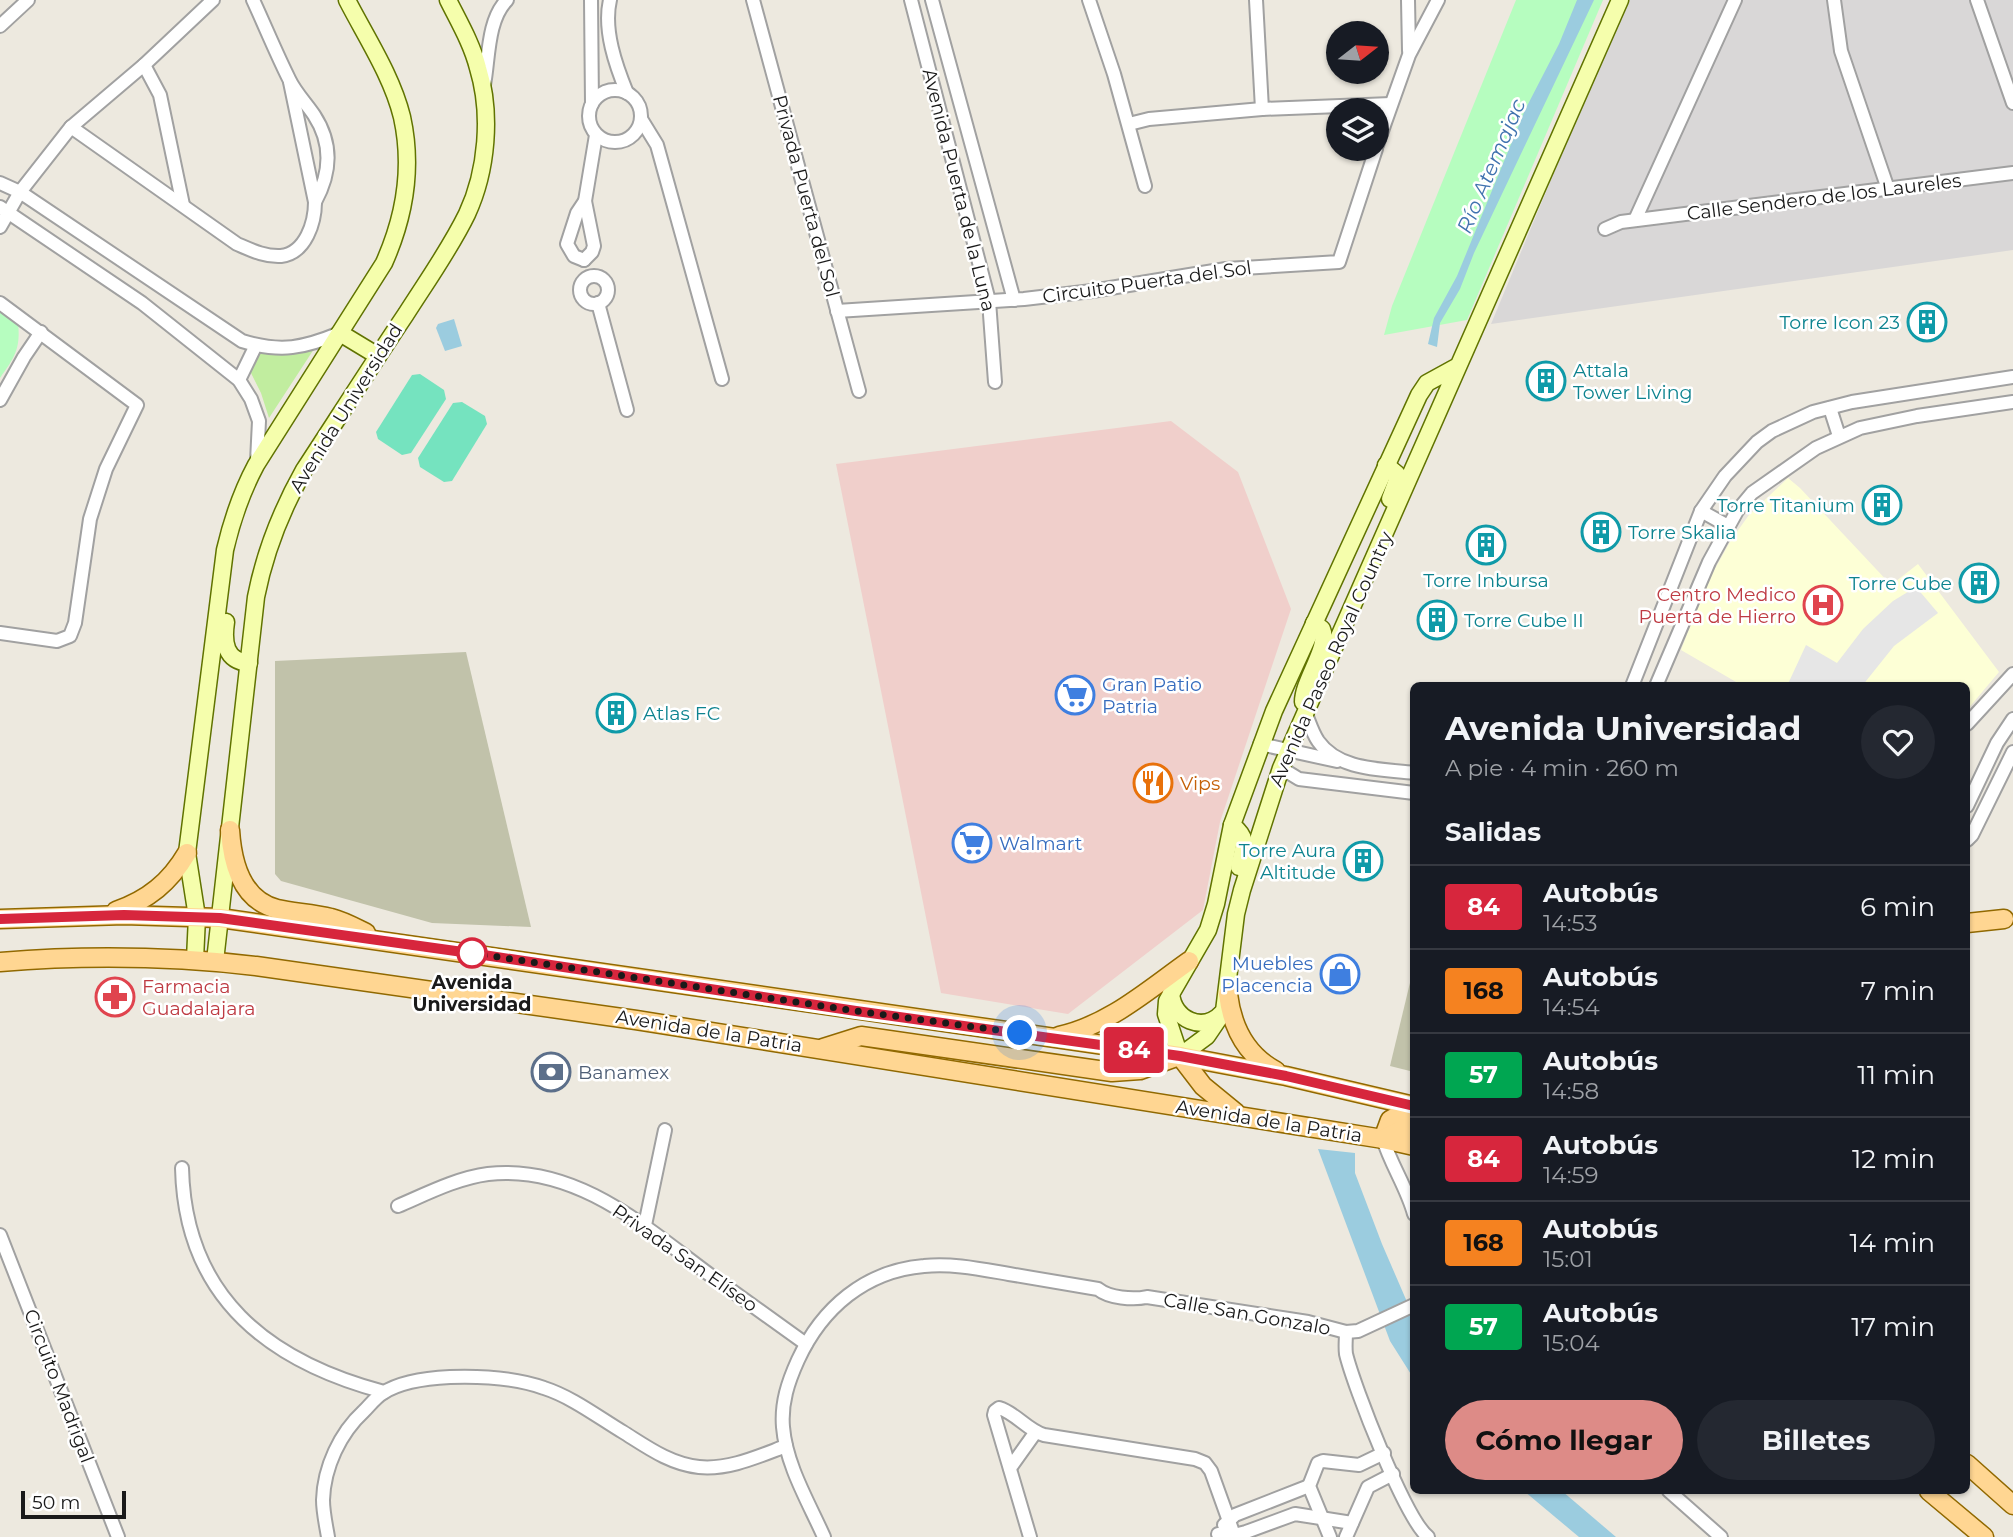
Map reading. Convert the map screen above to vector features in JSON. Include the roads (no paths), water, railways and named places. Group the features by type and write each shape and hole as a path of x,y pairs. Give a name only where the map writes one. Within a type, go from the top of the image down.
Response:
{"main road":[{"path":"230,830 237,872 247,888 260,900 275,908 329,917 378,940"},
{"path":"78,916 117,910 141,901 162,885 187,853"},
{"path":"0,919 78,916 220,918 1180,1056 1286,1076 1410,1105"},
{"path":"0,931 20,917"},
{"path":"1970,923 2004,919"},
{"name":"Avenida de la Patria","path":"0,962 117,956 215,961 457,993 821,1049 1091,1094 1239,1115 1410,1145"},
{"path":"1047,1037 1070,1033 1105,1019 1189,961"},
{"path":"1226,1003 1242,1041 1262,1062 1286,1076"},
{"path":"821,1049 861,1036 1112,1072 1140,1070 1180,1056"},
{"path":"1180,1056 1203,1086 1239,1115"},
{"path":"1383,1139 1390,1120 1399,1115 1410,1114"},
{"path":"1383,1139 1399,1132 1410,1131"},
{"path":"1970,1467 2013,1505"},
{"path":"1933,1494 1983,1537"}],"street":[{"path":"0,26 6,17 28,0"},
{"path":"0,227 4,209 71,127 144,65 213,0"},
{"path":"71,127 237,244 261,254 283,256 295,250 311,229 315,202 327,173 324,135 316,117 290,82 253,0"},
{"path":"195,959 197,917 187,853 225,551 240,498 256,466 384,262 395,239 406,191 407,158 401,115 386,76 347,0"},
{"name":"Avenida Universidad","path":"215,961 260,577 277,523 304,470 445,253 468,212 481,172 484,149 483,93 479,68 469,41 448,0"},
{"path":"483,93 492,29 507,0"},
{"path":"591,0 592,104 589,120 596,135 614,142 632,136 638,128 640,109 635,99 627,93 607,91 598,96 592,104"},
{"path":"610,0 612,48 627,93"},
{"name":"Privada Puerta del Sol","path":"753,0 859,391"},
{"name":"Avenida Puerta de la Luna","path":"911,0 989,302 995,382"},
{"name":"Avenida Puerta de la Luna","path":"932,0 1014,300"},
{"path":"1089,0 1129,124 1145,186"},
{"path":"1256,0 1262,108"},
{"name":"Circuito Puerta del Sol","path":"1408,0 1409,55"},
{"name":"Circuito Puerta del Sol","path":"1389,110 1409,55 1438,0"},
{"name":"Avenida Paseo Royal Country","path":"1226,1003 1236,914 1280,768 1620,0"},
{"path":"1635,220 1735,0"},
{"path":"1834,0 1841,51 1888,189"},
{"path":"1977,0 2013,103"},
{"path":"144,65 160,95 183,205"},
{"path":"290,82 315,202"},
{"path":"1129,124 1149,119 1262,108 1391,104"},
{"path":"942,120 963,114"},
{"path":"641,119 657,145 723,379"},
{"path":"590,277 584,260 574,256 567,244 584,201 596,135"},
{"name":"Circuito Puerta del Sol","path":"837,311 1014,300 1092,291 1226,269 1339,262 1372,161"},
{"name":"Calle Sendero de los Laureles","path":"1605,229 1621,222 1635,220 2013,173"},
{"path":"0,183 20,192 242,341 277,349 296,348 340,333"},
{"path":"584,201 594,246 589,257 584,260"},
{"path":"4,209 142,303 239,380 251,399 259,421 256,466"},
{"path":"590,277 600,278 607,286 606,297 598,303 587,302 581,294 582,284 590,277"},
{"path":"142,303 156,284"},
{"path":"0,303 137,405 106,469 90,519 75,623 70,636 57,641 0,633"},
{"path":"598,303 628,410"},
{"path":"0,400 41,332"},
{"path":"340,333 378,356"},
{"path":"239,380 256,345"},
{"name":"Avenida Paseo Royal Country","path":"1180,1056 1166,1014 1167,1000 1208,930 1233,825 1260,744 1419,395 1427,383 1458,366"},
{"path":"1634,682 1701,511 1725,476 1757,442 1785,425 1852,402 2013,377"},
{"path":"1658,682 1695,591 1728,526 1752,493 1794,462 1839,436 1888,421 2013,402"},
{"path":"1830,408 1839,436"},
{"path":"1385,535 1384,513 1397,480 1397,474 1387,465"},
{"path":"1701,511 1728,526"},
{"path":"225,551 230,582 224,643 232,657 249,663"},
{"path":"1314,623 1322,629 1325,640 1303,690 1305,712 1318,741 1327,751 1348,763"},
{"path":"1970,721 2013,674"},
{"path":"1970,800 1997,743 2013,719"},
{"path":"1260,744 1348,763 1410,772"},
{"path":"1260,744 1280,768 1299,779 1410,793"},
{"path":"1970,837 2013,752"},
{"path":"1233,825 1245,838 1234,892 1236,914"},
{"path":"1171,991 1175,1009 1190,1021 1212,1021 1226,1003"},
{"path":"1180,1056 1208,1036 1226,1003"},
{"path":"645,1226 665,1130"},
{"path":"1383,1139 1395,1170 1410,1196"},
{"path":"182,1168 183,1198 190,1229 205,1268 228,1305 262,1338 302,1362 354,1384 384,1392"},
{"name":"Privada San Elíseo","path":"398,1206 439,1188 487,1174 524,1174 568,1183 621,1209 806,1344"},
{"name":"Circuito Madrigal","path":"0,1236 118,1537"},
{"name":"Calle San Gonzalo","path":"824,1537 786,1446 782,1412 785,1395 806,1344 830,1310 854,1289 871,1280 909,1268 964,1266 1098,1289 1104,1293 1129,1298 1147,1297 1308,1322 1346,1332 1358,1331 1410,1307"},
{"name":"Calle San Gonzalo","path":"1346,1332 1346,1352 1384,1453 1406,1507 1428,1537"},
{"path":"328,1537 323,1500 331,1457 357,1418 384,1392 401,1385 435,1378 477,1376 519,1381 546,1388 665,1457 700,1467 747,1461 786,1446"},
{"path":"1030,1537 994,1415 999,1408 1035,1433 1195,1459 1205,1463 1211,1471 1234,1535"},
{"path":"1010,1468 1035,1433"},
{"path":"1330,1537 1309,1486 1318,1463 1323,1461 1359,1465 1384,1453"},
{"path":"1346,1537 1368,1487 1393,1474"},
{"path":"1217,1535 1228,1520 1309,1486"},
{"path":"1672,1494 1721,1537"},
{"path":"1217,1535 1234,1535 1295,1514 1352,1523"}],"water":[{"path":"1577,0 1594,0 1474,253 1460,289 1440,323 1437,347 1428,344 1434,318 1457,276 1525,110 1559,44"},
{"path":"454,319 462,346 445,351 436,328 438,324"},
{"path":"1318,1149 1355,1153 1355,1173 1410,1309 1410,1373 1390,1341"},
{"path":"1528,1494 1566,1494 1616,1537 1579,1537"}],"place":[{"name":"Torre Icon 23","path":"1927,322"},
{"name":"Attala Tower Living","path":"1546,381"},
{"name":"Torre Titanium","path":"1882,505"},
{"name":"Torre Skalia","path":"1601,532"},
{"name":"Torre Inbursa","path":"1486,545"},
{"name":"Torre Cube","path":"1979,583"},
{"name":"Centro Medico Puerta de Hierro","path":"1823,605"},
{"name":"Torre Cube II","path":"1437,620"},
{"name":"Gran Patio Patria","path":"1075,695"},
{"name":"Atlas FC","path":"616,713"},
{"name":"Vips","path":"1153,783"},
{"name":"Walmart","path":"972,843"},
{"name":"Torre Aura Altitude","path":"1363,861"},
{"name":"Avenida Universidad","path":"472,953"},
{"name":"Muebles Placencia","path":"1340,974"},
{"name":"Farmacia Guadalajara","path":"115,997"},
{"name":"Banamex","path":"551,1072"}],"water label":[{"name":"Río Atemajac","path":"1491,166"}]}
